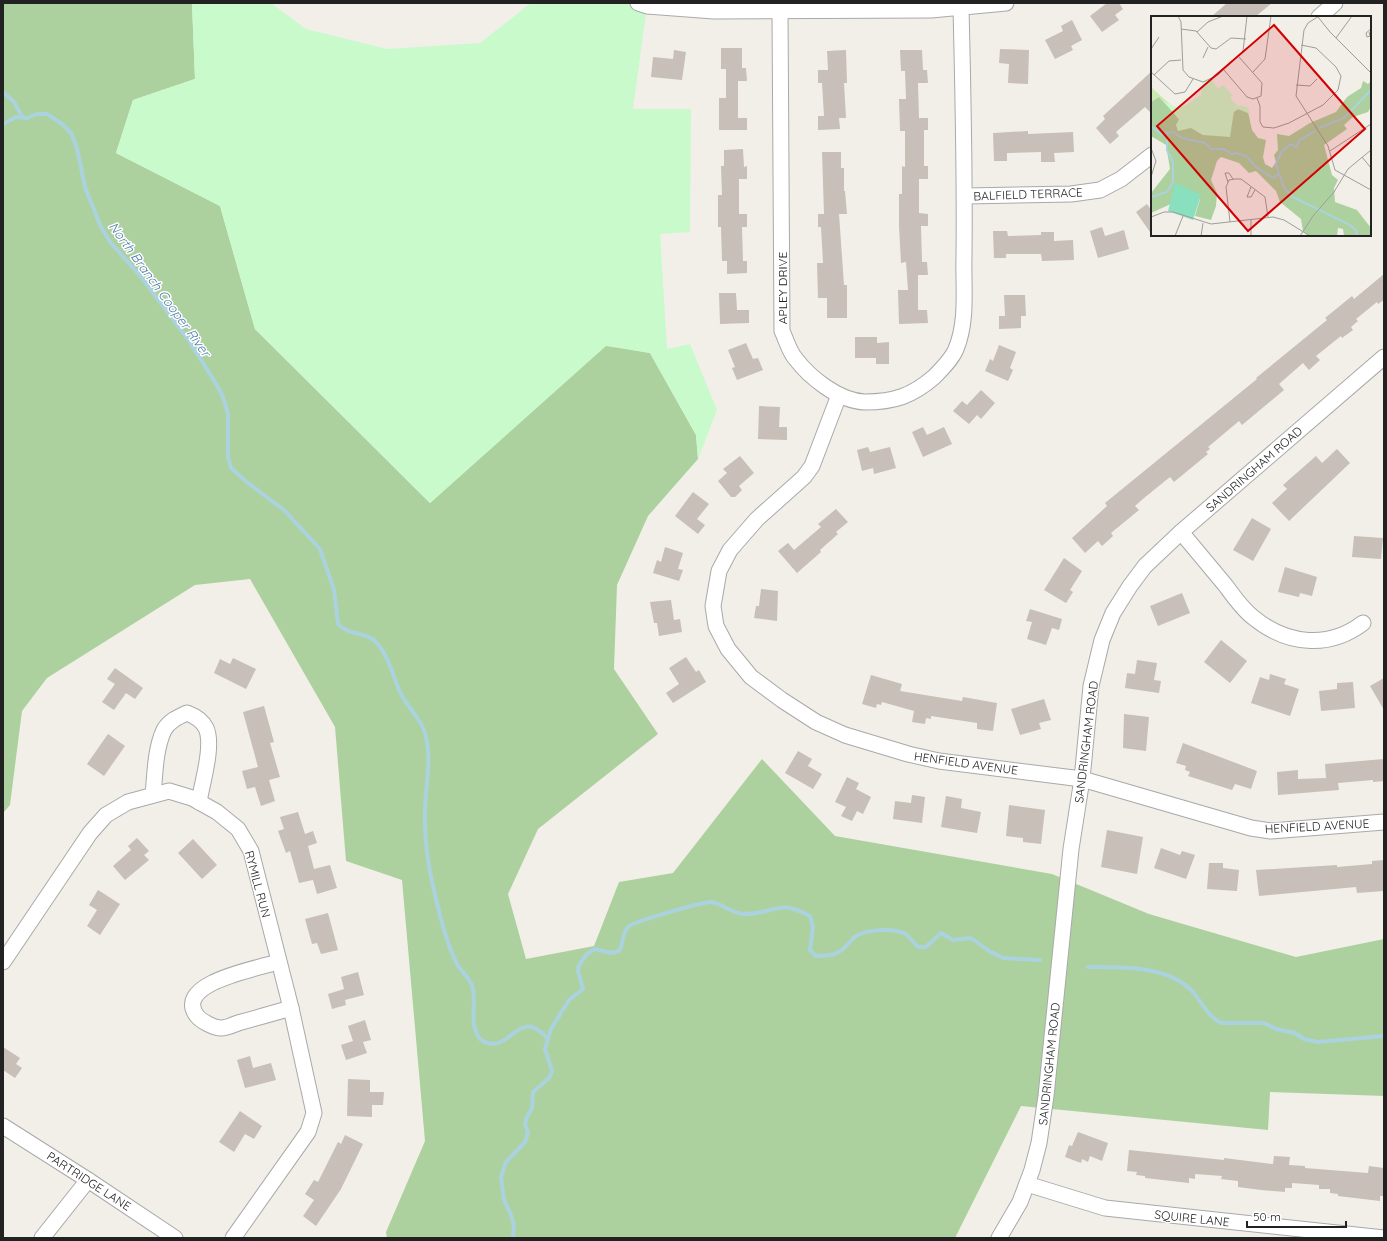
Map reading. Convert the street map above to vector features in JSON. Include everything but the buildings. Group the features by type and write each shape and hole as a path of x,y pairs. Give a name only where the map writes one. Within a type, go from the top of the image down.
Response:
{"street":[{"path":"638,3 647,6 714,11 931,10 1006,3"},
{"path":"1320,16 1336,3"},
{"name":"APLEY DRIVE","path":"780,11 782,331 794,357 811,376 839,395 857,401 879,402 903,397 919,390 943,369 956,350 963,326 965,196 961,8"},
{"name":"BALFIELD TERRACE","path":"965,196 1071,194 1100,190 1121,179 1151,156"},
{"name":"SANDRINGHAM ROAD","path":"999,1238 1020,1202 1027,1184 1039,1142 1046,1096 1071,849 1082,779 1091,686 1102,640 1113,612 1145,566 1182,532 1384,357"},
{"name":"HENFIELD AVENUE","path":"839,395 812,466 804,477 757,519 730,550 719,571 713,606 716,626 728,649 751,677 782,700 816,722 845,735 908,754 939,761 1082,779 1257,829 1271,831 1384,822"},
{"path":"1182,532 1244,609 1270,629 1291,638 1321,641 1334,639 1345,634 1363,622"},
{"path":"152,795 159,747 165,729 175,718 187,713 197,717 206,727 209,741 199,802"},
{"name":"RYMILL RUN","path":"3,962 90,833 106,815 128,802 169,791 192,798 217,812 238,829 251,851 278,962 291,1008 314,1113 308,1132 233,1238"},
{"path":"278,962 210,983 200,990 194,999 193,1010 198,1018 208,1024 221,1028 291,1008"},
{"name":"PARTRIDGE LANE","path":"3,1126 175,1238"},
{"path":"42,1238 88,1180"},
{"name":"SQUIRE LANE","path":"1027,1184 1105,1208 1384,1238"}],"green space":[{"path":"3,3 192,3 195,79 133,100 116,153 220,206 255,329 430,503 606,345 650,353 696,435 698,459 648,516 617,585 614,669 658,734 538,829 508,894 526,959 594,946 619,882 673,873 762,759 835,836 1052,874 1149,914 1296,957 1384,939 1384,1096 1270,1092 1268,1130 1021,1106 955,1238 387,1238 386,1232 425,1141 402,880 346,861 335,727 250,579 195,585 47,678 22,711 10,805 3,813"},
{"path":"192,3 271,3 306,29 387,49 480,43 531,3 638,3 647,6 633,109 691,109 690,232 660,234 667,349 690,344 717,410 698,459 696,435 650,353 606,346 430,503 255,329 220,206 116,153 133,100 195,79"}],"waterway":[{"name":"North Branch Cooper River","path":"3,92 14,102 22,116"},
{"name":"North Branch Cooper River","path":"3,124 16,117 27,118 37,114 47,114 62,124 71,133 77,148 85,187 101,227 111,243 142,278 188,339 223,397 228,414 228,457 231,468 284,510 320,549 334,590 338,624 342,628 373,639 377,643 388,660 400,692 423,727 428,751 425,818 426,847 429,867 449,946 457,964 472,985 474,995 474,1025 478,1036 485,1042 496,1043 503,1041 516,1031 530,1027 538,1030 548,1039"},
{"path":"513,1238 514,1225 504,1200 501,1177 506,1162 525,1142 528,1133 525,1124 532,1108 533,1092 549,1078 552,1071 545,1049 551,1029 569,1000 583,989 578,971 579,965 587,954 595,949 611,953 619,951 626,929 629,926 655,916 711,902 741,914 764,912 783,907 790,908 810,916 813,927 810,950 816,956 837,953 855,937 861,934 888,930 906,934 918,947 926,947 941,933 953,940 971,938 989,951 1003,958 1040,960"},
{"path":"1088,967 1144,969 1171,977 1183,983 1193,992 1209,1013 1221,1023 1264,1023 1276,1029 1295,1033 1304,1039 1318,1042 1384,1036"}]}
